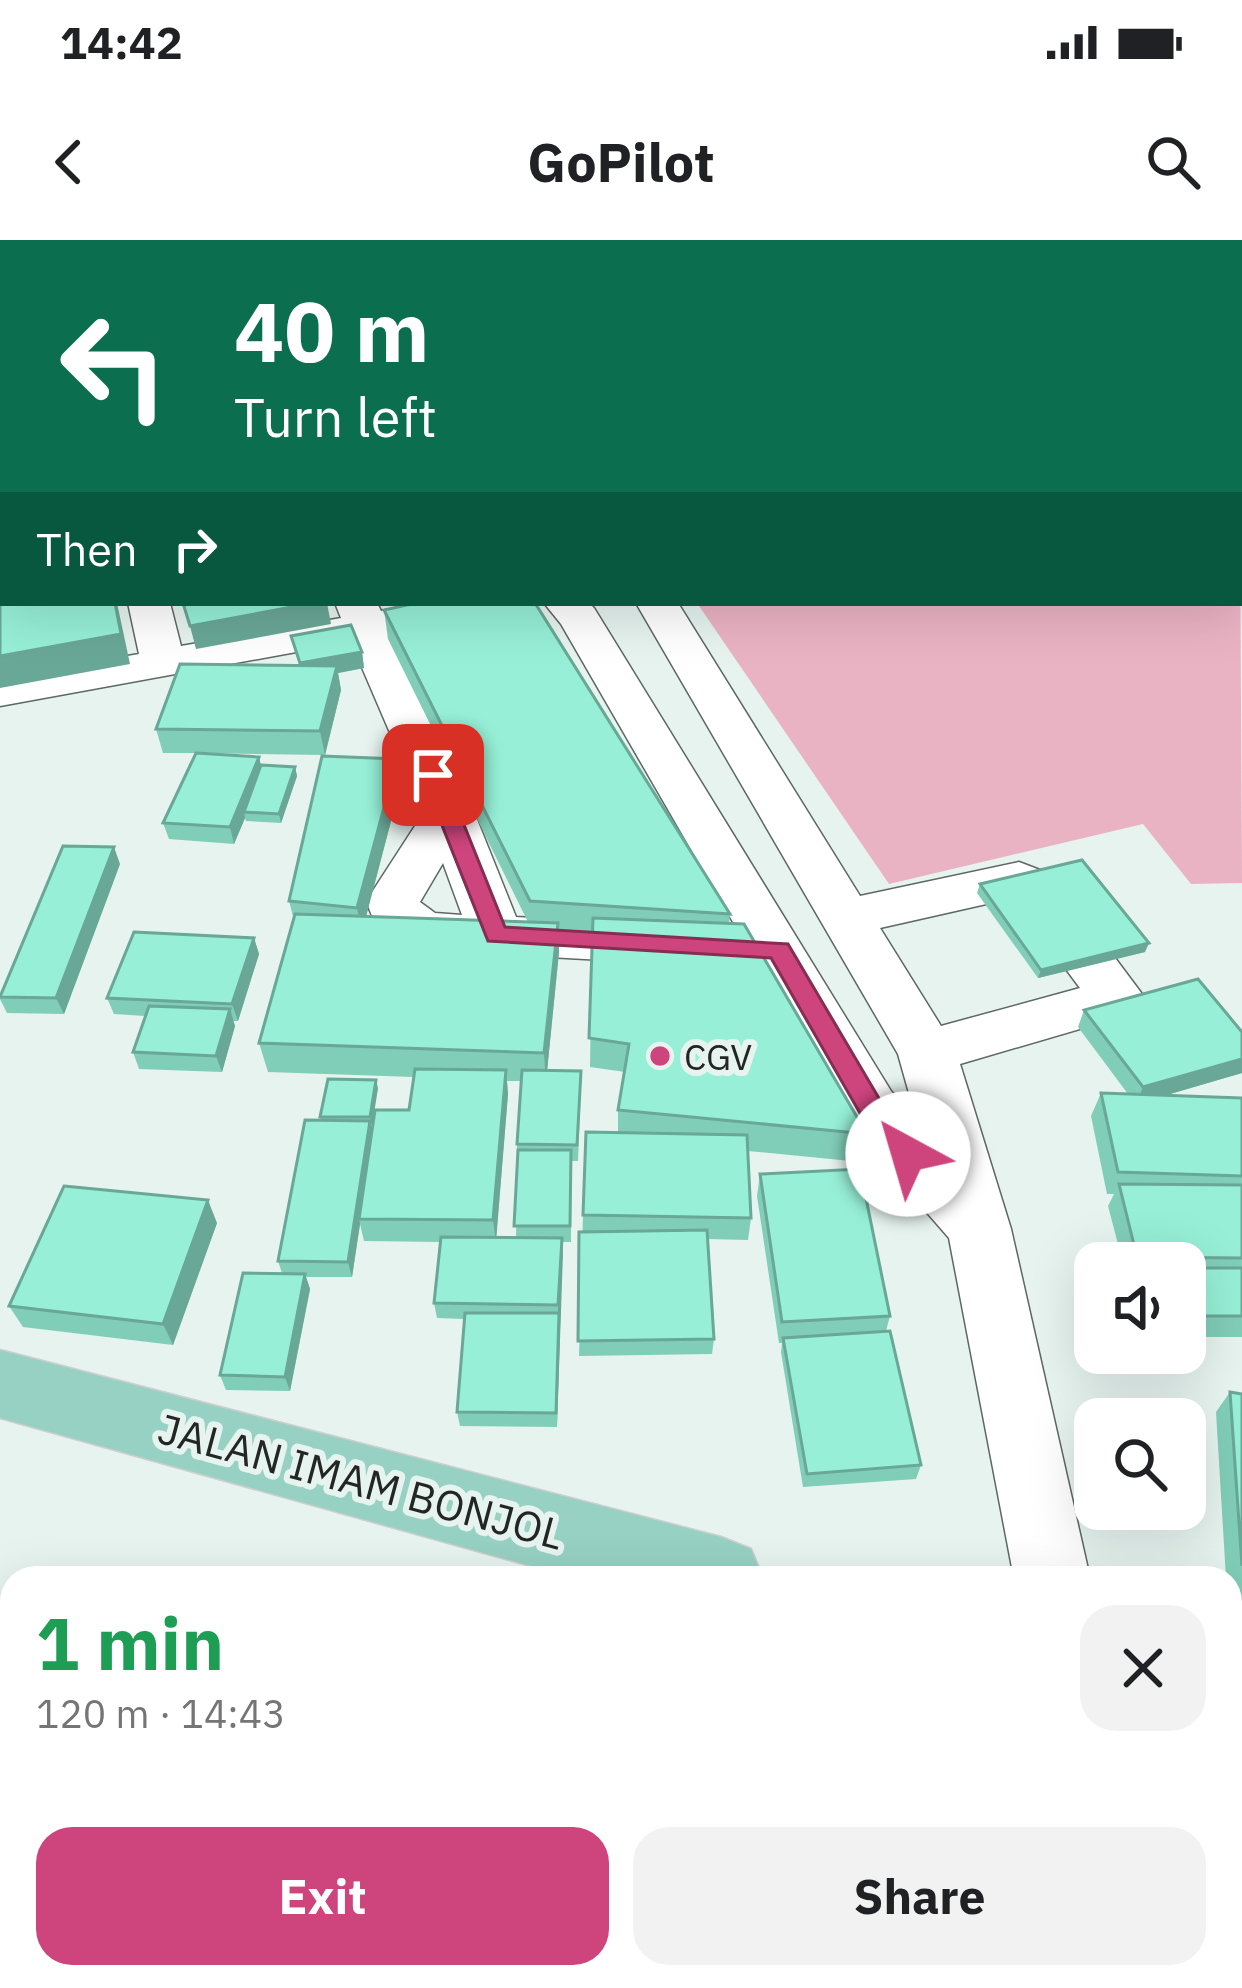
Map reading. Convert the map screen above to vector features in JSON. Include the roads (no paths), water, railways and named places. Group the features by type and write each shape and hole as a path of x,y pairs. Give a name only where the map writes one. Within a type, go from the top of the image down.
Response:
{"main road":[{"name":"JALAN IMAM BONJOL","path":"0,1384 677,1566"}],"street":[{"path":"150,606 163,663"},
{"path":"0,692 163,663 362,615 463,606"},
{"path":"569,606 870,1107 980,1229"},
{"path":"659,606 927,1052 980,1229 1050,1566"},
{"path":"362,615 449,812 496,935"},
{"path":"449,812 393,900 395,911 422,931 779,950"},
{"path":"846,917 1019,879 1035,887 1114,994 1111,1000 927,1052"}],"place":[{"name":"CGV","path":"660,1056"}]}
